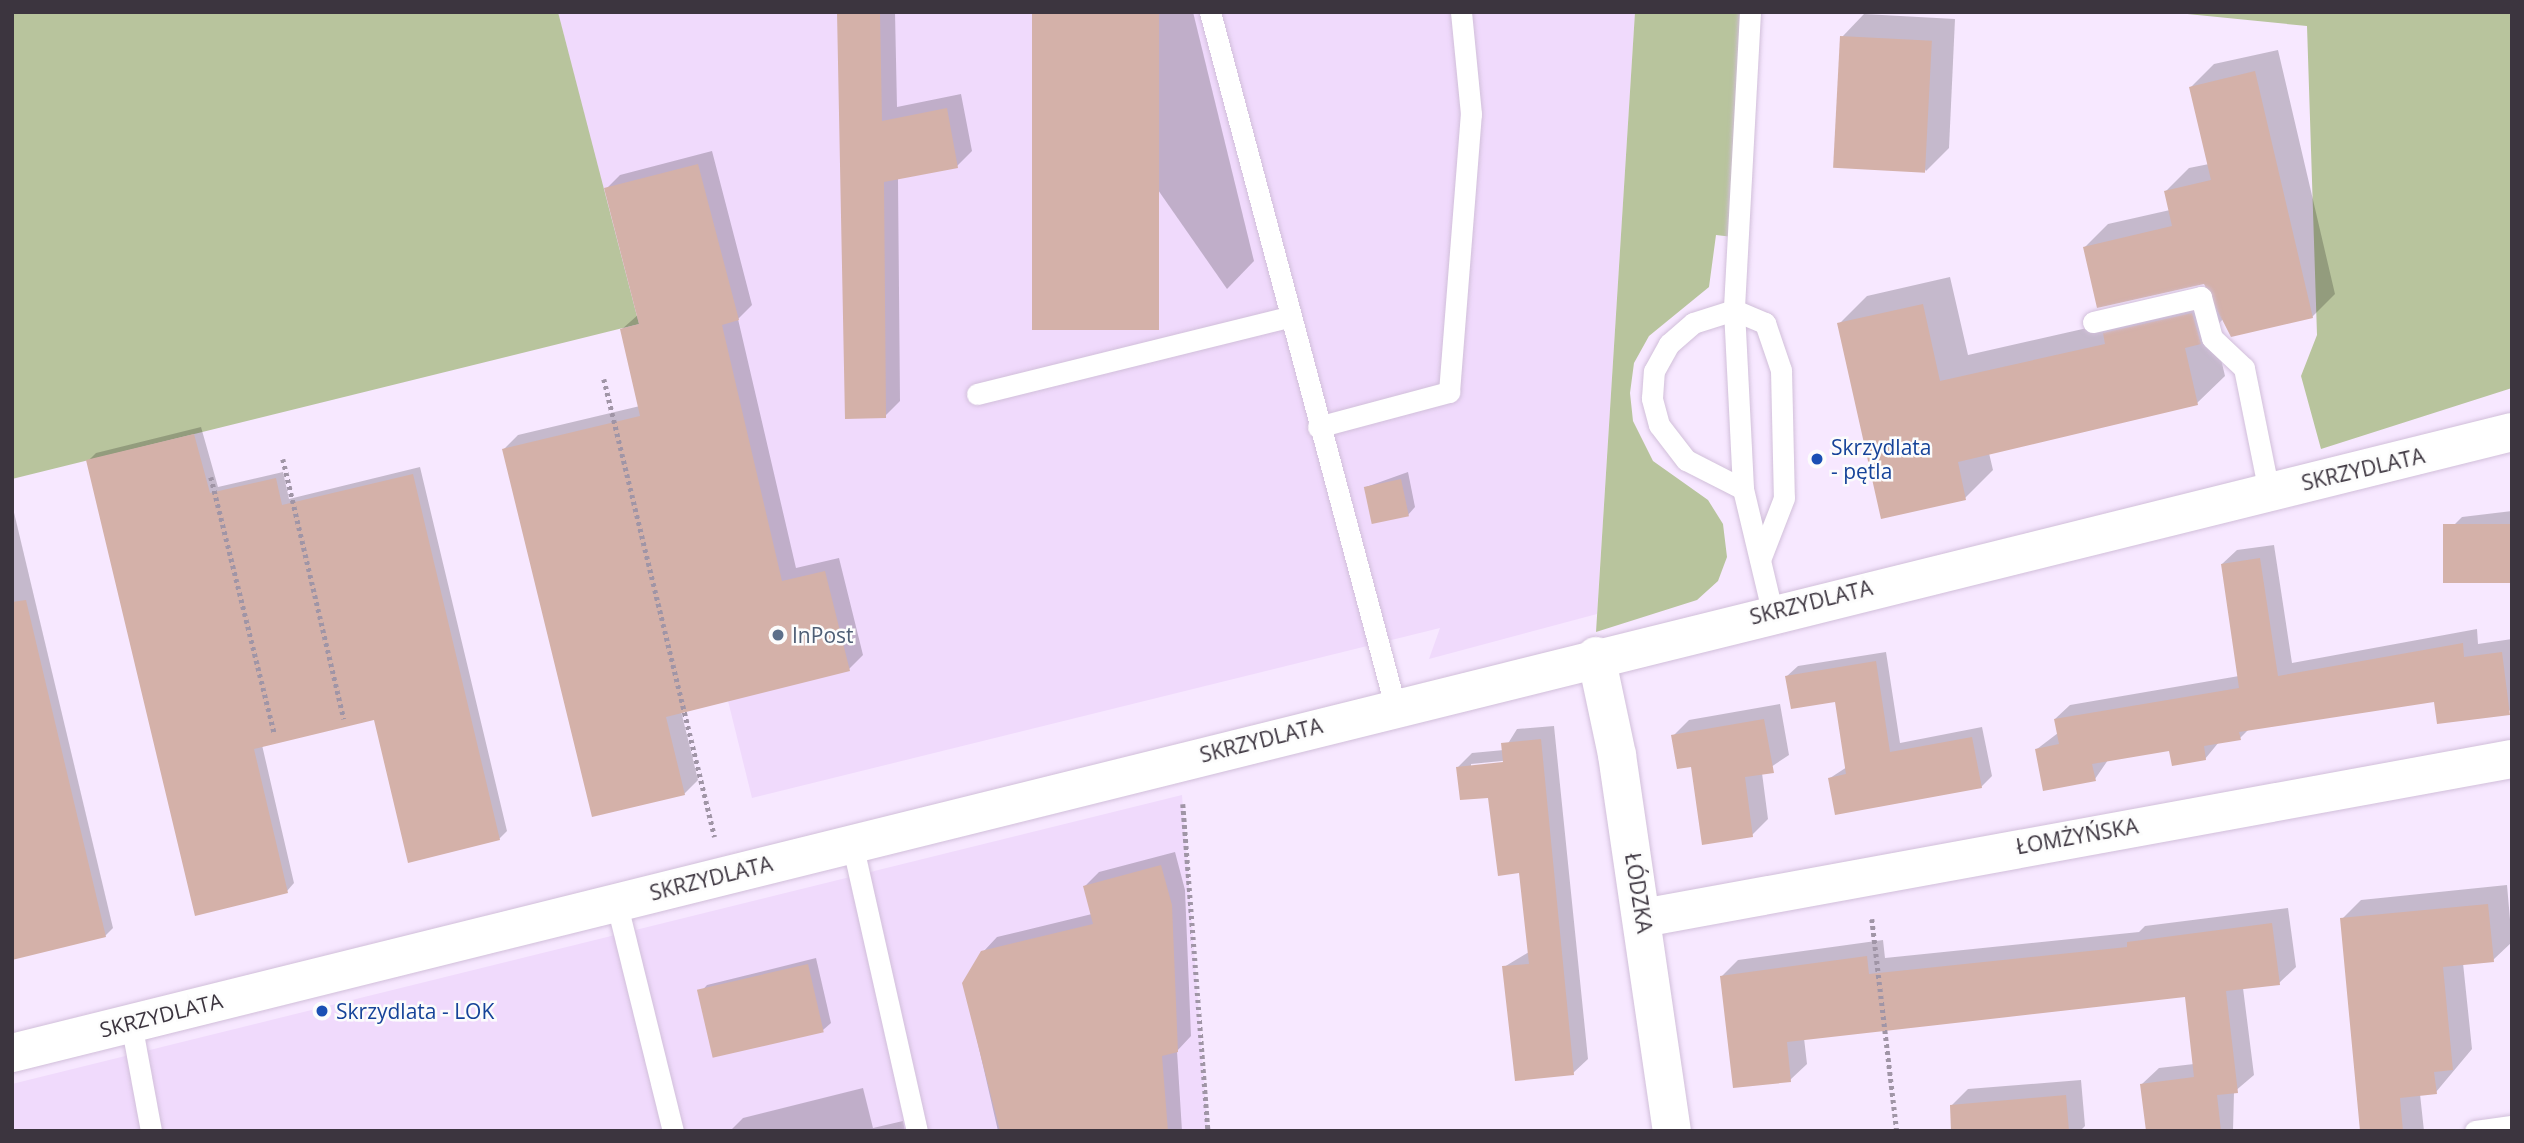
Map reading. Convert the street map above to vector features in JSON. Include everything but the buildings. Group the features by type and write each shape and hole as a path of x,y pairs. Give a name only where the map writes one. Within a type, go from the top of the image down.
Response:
{"street":[{"name":"SKRZYDLATA","path":"12,1053 1772,611 2512,432"},
{"name":"ŁÓDZKA","path":"1596,656 1643,918 1672,1131"},
{"name":"ŁOMŻYŃSKA","path":"1643,918 1867,873 2512,759"}],"lane":[{"path":"1210,12 1318,427 1395,706"},
{"path":"1318,427 1449,392 1471,114 1461,12"},
{"path":"1750,12 1734,310 1743,489 1772,611"},
{"path":"2093,322 2201,298 2212,338 2244,368 2269,492"},
{"path":"1743,489 1686,460 1658,425 1651,398 1654,371 1668,344 1692,323 1734,310 1765,323 1781,370 1784,498 1760,560"},
{"path":"976,394 1289,317"},
{"path":"852,842 917,1131"},
{"path":"616,901 673,1131"},
{"path":"131,1023 151,1131"},
{"path":"2475,1131 2512,1126"}],"path":[{"path":"604,379 724,874"},
{"path":"283,459 344,719"},
{"path":"211,477 274,732"},
{"path":"1176,761 1208,1131"},
{"path":"1867,873 1897,1131"}],"shaded area":[{"path":"558,12 1635,12 1597,614 1429,659 1440,628 752,798"},
{"path":"1182,795 1208,1131 12,1131 12,1084"}],"green space":[{"path":"12,12 558,12 639,324 12,479"},
{"path":"1635,12 1750,12 1733,237 1716,235 1709,287 1649,336 1634,363 1630,393 1633,421 1653,461 1708,500 1723,524 1727,557 1718,581 1697,600 1596,632"},
{"path":"2167,12 2512,12 2512,388 2321,449 2301,376 2317,335 2307,26"}],"place":[{"name":"Skrzydlata - pętla","path":"1817,459"},
{"name":"InPost","path":"778,635"},
{"name":"Skrzydlata - LOK","path":"322,1011"}]}
